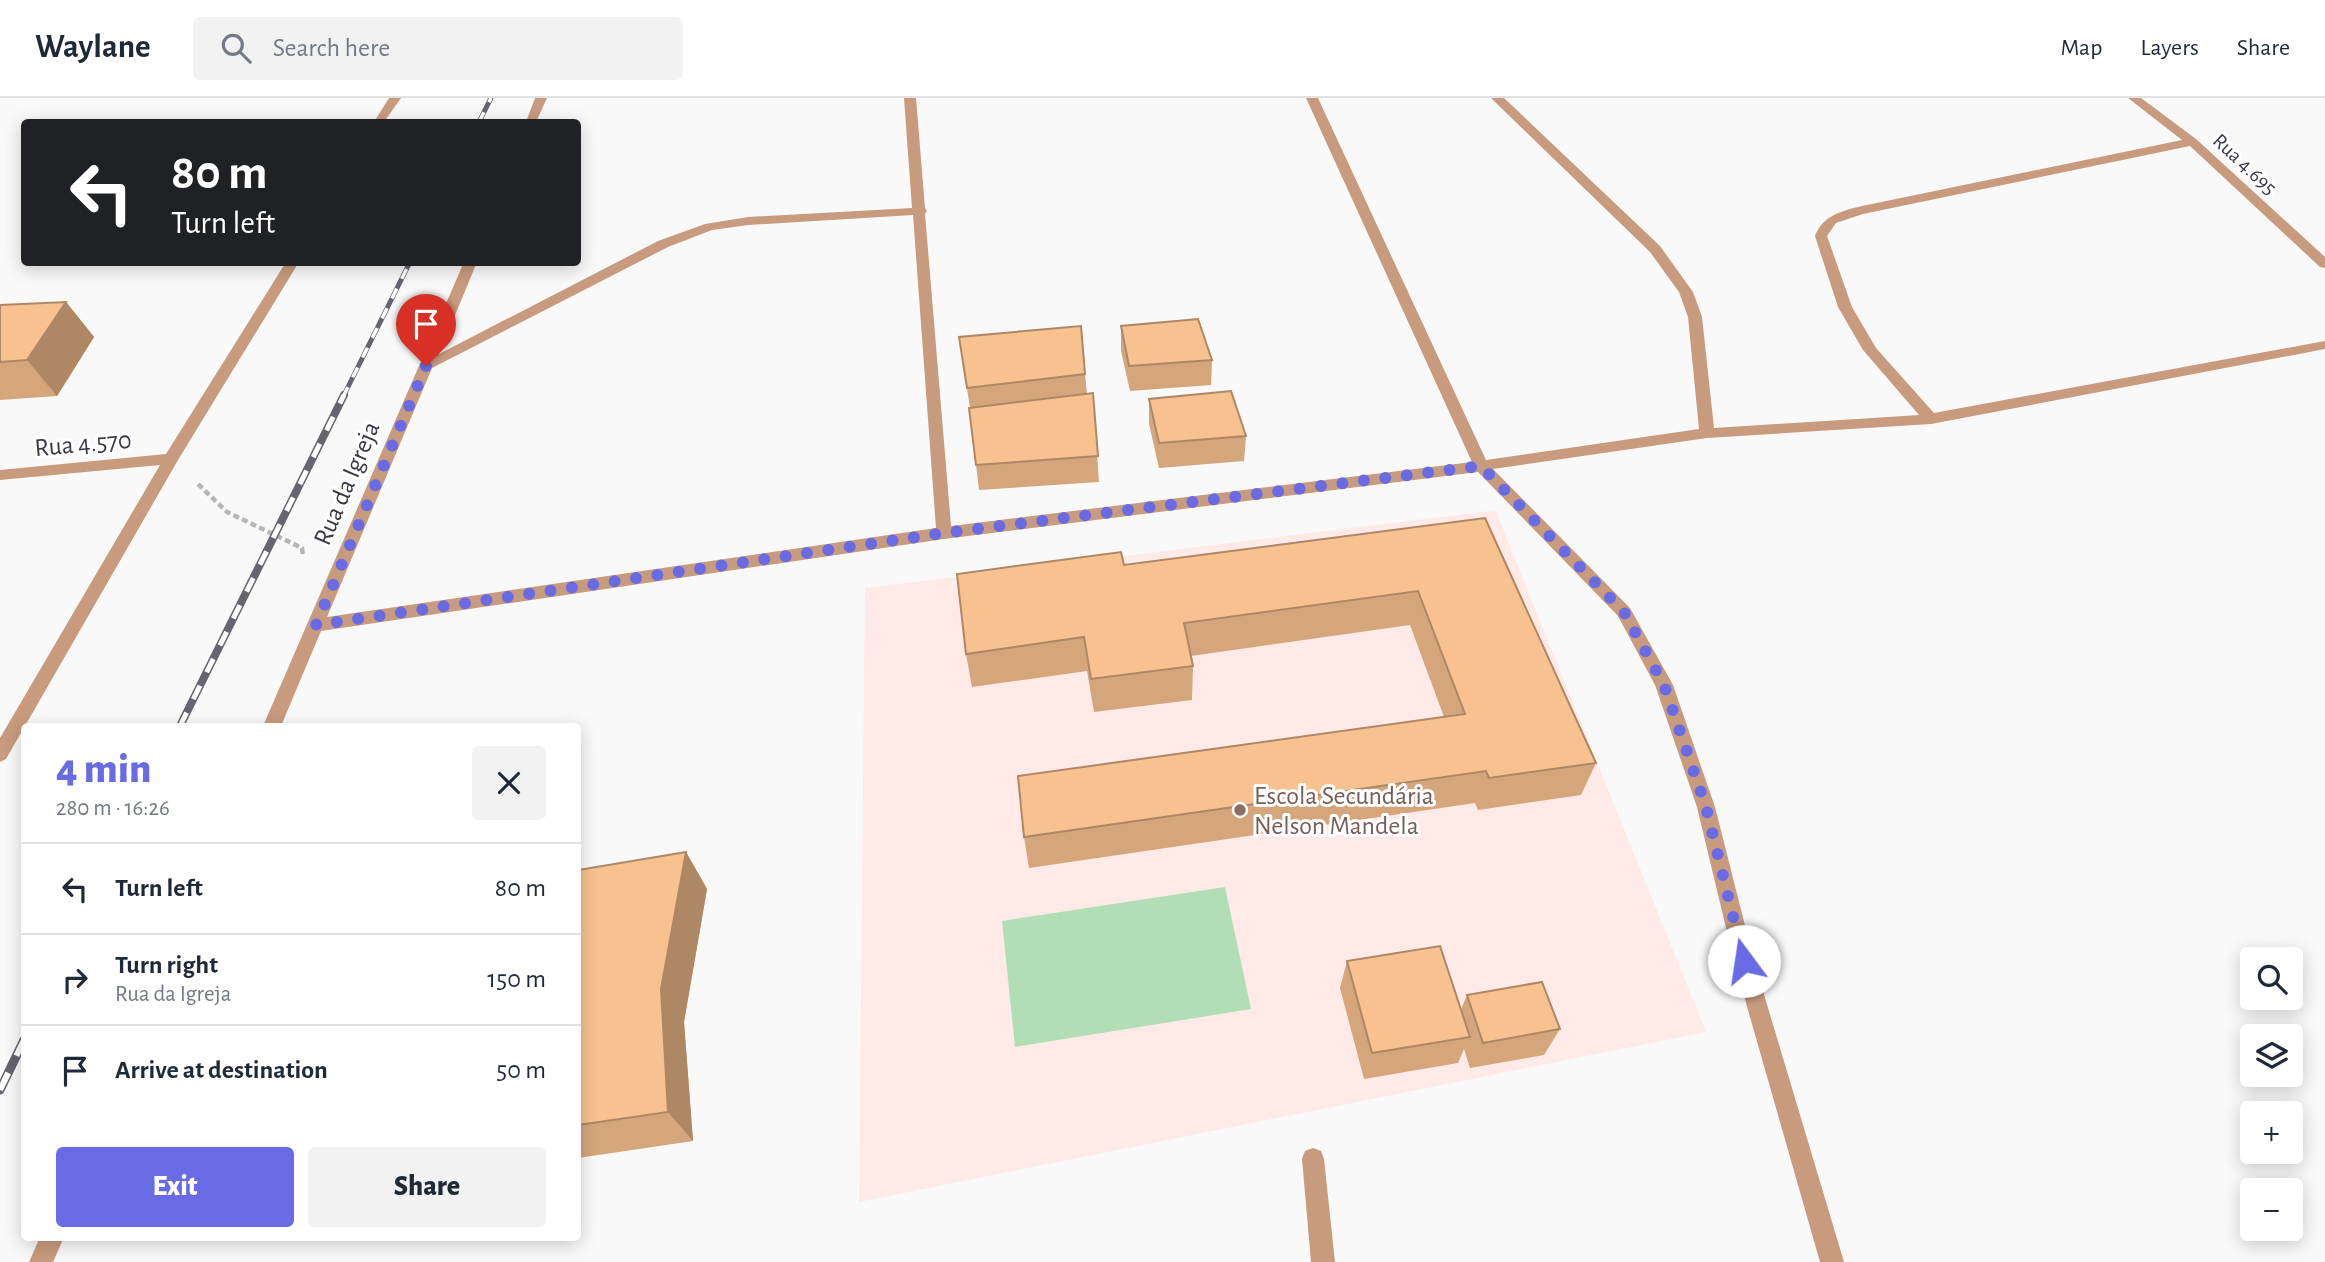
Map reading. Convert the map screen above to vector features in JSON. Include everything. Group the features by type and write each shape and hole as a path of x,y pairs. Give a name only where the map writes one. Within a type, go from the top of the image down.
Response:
{"street":[{"path":"381,119 394,98"},
{"path":"532,119 541,98"},
{"path":"911,98 944,533"},
{"path":"1311,98 1481,466 1624,612 1664,685 1706,807 1744,961 1832,1262"},
{"path":"1497,98 1655,249 1686,292 1695,317 1707,433"},
{"name":"Rua 4.695","path":"2134,98 2192,142 2325,264"},
{"path":"1931,419 1870,350 1845,307 1821,236 1824,226 1835,217 1862,210 2192,142"},
{"path":"426,366 663,244 709,227 748,221 921,211"},
{"path":"0,754 171,459 291,266"},
{"name":"Rua da Igreja","path":"273,723 469,266"},
{"path":"316,625 944,533 1481,466 1707,433 1931,419 2325,345"},
{"name":"Rua 4.570","path":"0,475 171,459"},
{"path":"1313,1159 1324,1262"},
{"path":"41,1262 49,1241"}],"path":[{"path":"171,459 227,512 302,548 316,625"}],"shaded area":[{"name":"Escola Secundária Nelson Mandela","path":"1496,512 1706,1032 859,1202 865,588"}],"green space":[{"path":"1225,887 1251,1009 1015,1047 1002,921"}],"building":[{"path":"66,302 27,360 0,362 0,305"},
{"path":"1198,319 1212,360 1129,366 1121,326"},
{"path":"1081,326 1085,374 967,388 959,337"},
{"path":"1231,391 1246,436 1159,443 1149,399"},
{"path":"1093,393 1098,456 976,465 969,408"},
{"path":"1485,518 1596,763 1489,778 1486,771 1024,837 1018,776 1465,714 1418,591 1184,623 1193,666 1091,679 1084,637 966,654 957,574 1121,552 1124,565"},
{"path":"686,852 661,989 668,1112 581,1125 581,870"},
{"path":"1440,946 1470,1037 1372,1053 1347,961"},
{"path":"1542,982 1560,1029 1483,1043 1467,995"}],"railway":[{"path":"480,119 491,98"},
{"path":"343,397 408,266"},
{"path":"181,723 344,395"},
{"path":"0,1090 21,1046"}],"place":[{"name":"Escola Secundária Nelson Mandela","path":"1240,810"}],"route":[{"path":"426,366 316,625 944,533 1481,466 1624,612 1664,685 1706,807 1744,961"}]}
